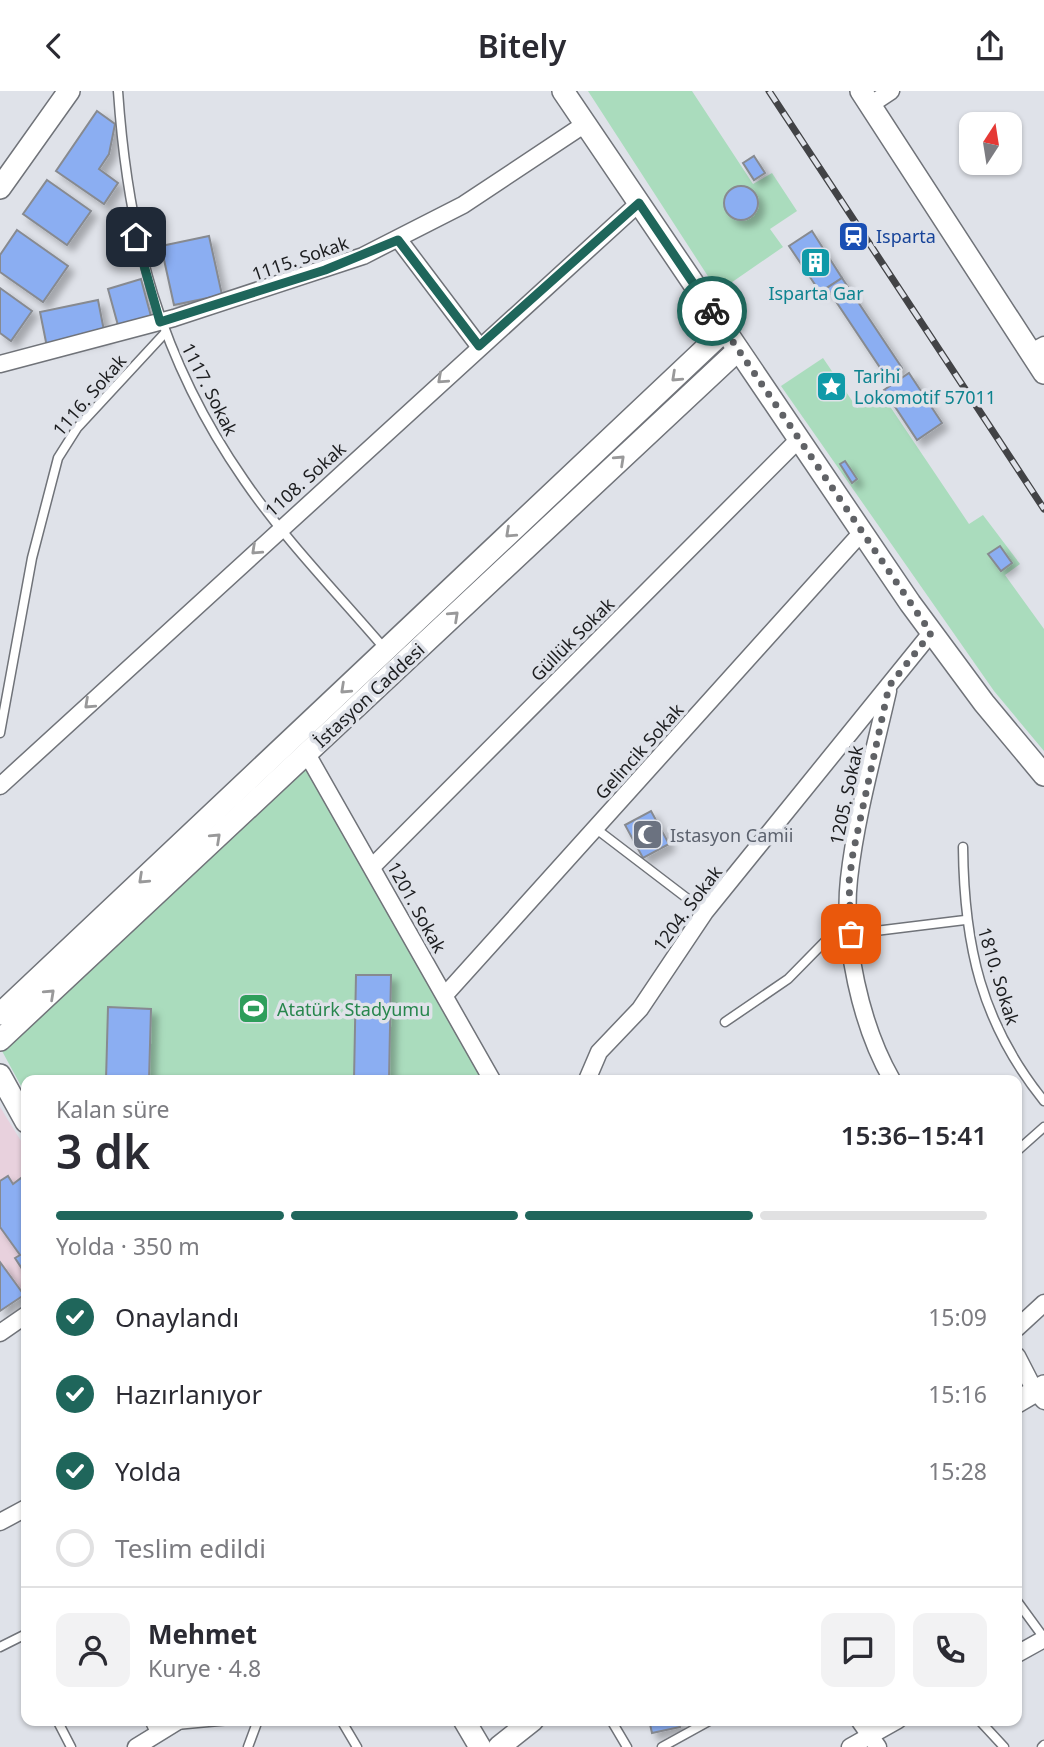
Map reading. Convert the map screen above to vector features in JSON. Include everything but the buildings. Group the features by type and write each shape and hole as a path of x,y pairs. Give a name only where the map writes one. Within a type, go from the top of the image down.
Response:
{"main road":[{"path":"563,91 931,633 984,703 1044,775"},
{"path":"0,188 65,93"},
{"path":"866,98 1037,348 1044,373"},
{"name":"İstasyon Caddesi","path":"0,1014 725,330"},
{"name":"İstasyon Caddesi","path":"0,1040 738,350"},
{"path":"0,1075 21,1113"},
{"path":"468,1726 480,1747"},
{"path":"499,1747 525,1726"}],"street":[{"path":"866,98 891,91"},
{"name":"1115. Sokak","path":"0,364 162,328 325,270 398,240 463,205 585,124"},
{"name":"1108. Sokak","path":"0,786 280,527 639,203"},
{"path":"398,240 479,346"},
{"name":"Güllük Sokak","path":"372,867 799,439"},
{"name":"Gelincik Sokak","path":"445,996 862,532"},
{"name":"1204. Sokak","path":"589,1075 599,1052 640,1009 705,912 931,633"},
{"name":"1205. Sokak","path":"889,686 853,853 849,916 867,1029 890,1075"},
{"name":"1201. Sokak","path":"306,754 489,1075"},
{"path":"1022,1323 1044,1303"},
{"path":"0,1333 21,1318"},
{"path":"1022,1367 1035,1395"},
{"path":"0,1522 21,1511"},
{"path":"1022,1651 1044,1638"},
{"path":"136,1747 171,1726"},
{"path":"863,1726 874,1742"},
{"path":"850,1747 874,1742 891,1726"}],"lane":[{"name":"1117. Sokak","path":"118,91 127,193 139,249 162,328 194,400 218,441 280,527 386,650"},
{"name":"1116. Sokak","path":"0,733 32,558 58,458 77,428 162,328"},
{"path":"595,828 705,912"},
{"name":"1810. Sokak","path":"963,847 965,920 979,979 1003,1041 1023,1075 1044,1101"},
{"path":"725,1022 788,979 849,916"},
{"path":"851,934 965,920"},
{"path":"1022,1147 1044,1127"},
{"path":"1022,1608 1044,1638"},
{"path":"0,1647 21,1636"},
{"path":"60,1726 71,1747"},
{"path":"152,1726 156,1735"},
{"path":"248,1747 256,1726"},
{"path":"345,1726 357,1747"},
{"path":"615,1726 627,1747"},
{"path":"662,1747 700,1726"},
{"path":"985,1726 1004,1747"}],"shaded area":[{"path":"0,1107 21,1141 21,1296 0,1311"}],"green space":[{"path":"588,91 692,91 753,184 772,173 797,211 770,229 783,247 725,287 713,284"},
{"path":"823,358 857,408 881,393 969,524 983,515 1020,564 1005,575 1044,629 1044,751 994,691 781,386"},
{"path":"305,768 481,1075 21,1075 21,1086 2,1051"}],"railway":[{"path":"769,91 1044,509"}],"way so far":[{"path":"712,311 931,633 889,686 853,853 849,882 851,934"}],"place":[{"name":"Isparta","path":"853,236"},
{"name":"Isparta Gar","path":"816,262"},
{"name":"Tarihi Lokomotif 57011","path":"831,386"},
{"name":"Istasyon Camii","path":"647,835"},
{"name":"Atatürk Stadyumu","path":"254,1009"}],"route":[{"path":"136,237 160,322 325,270 398,240 479,346 639,203 712,311"}]}
